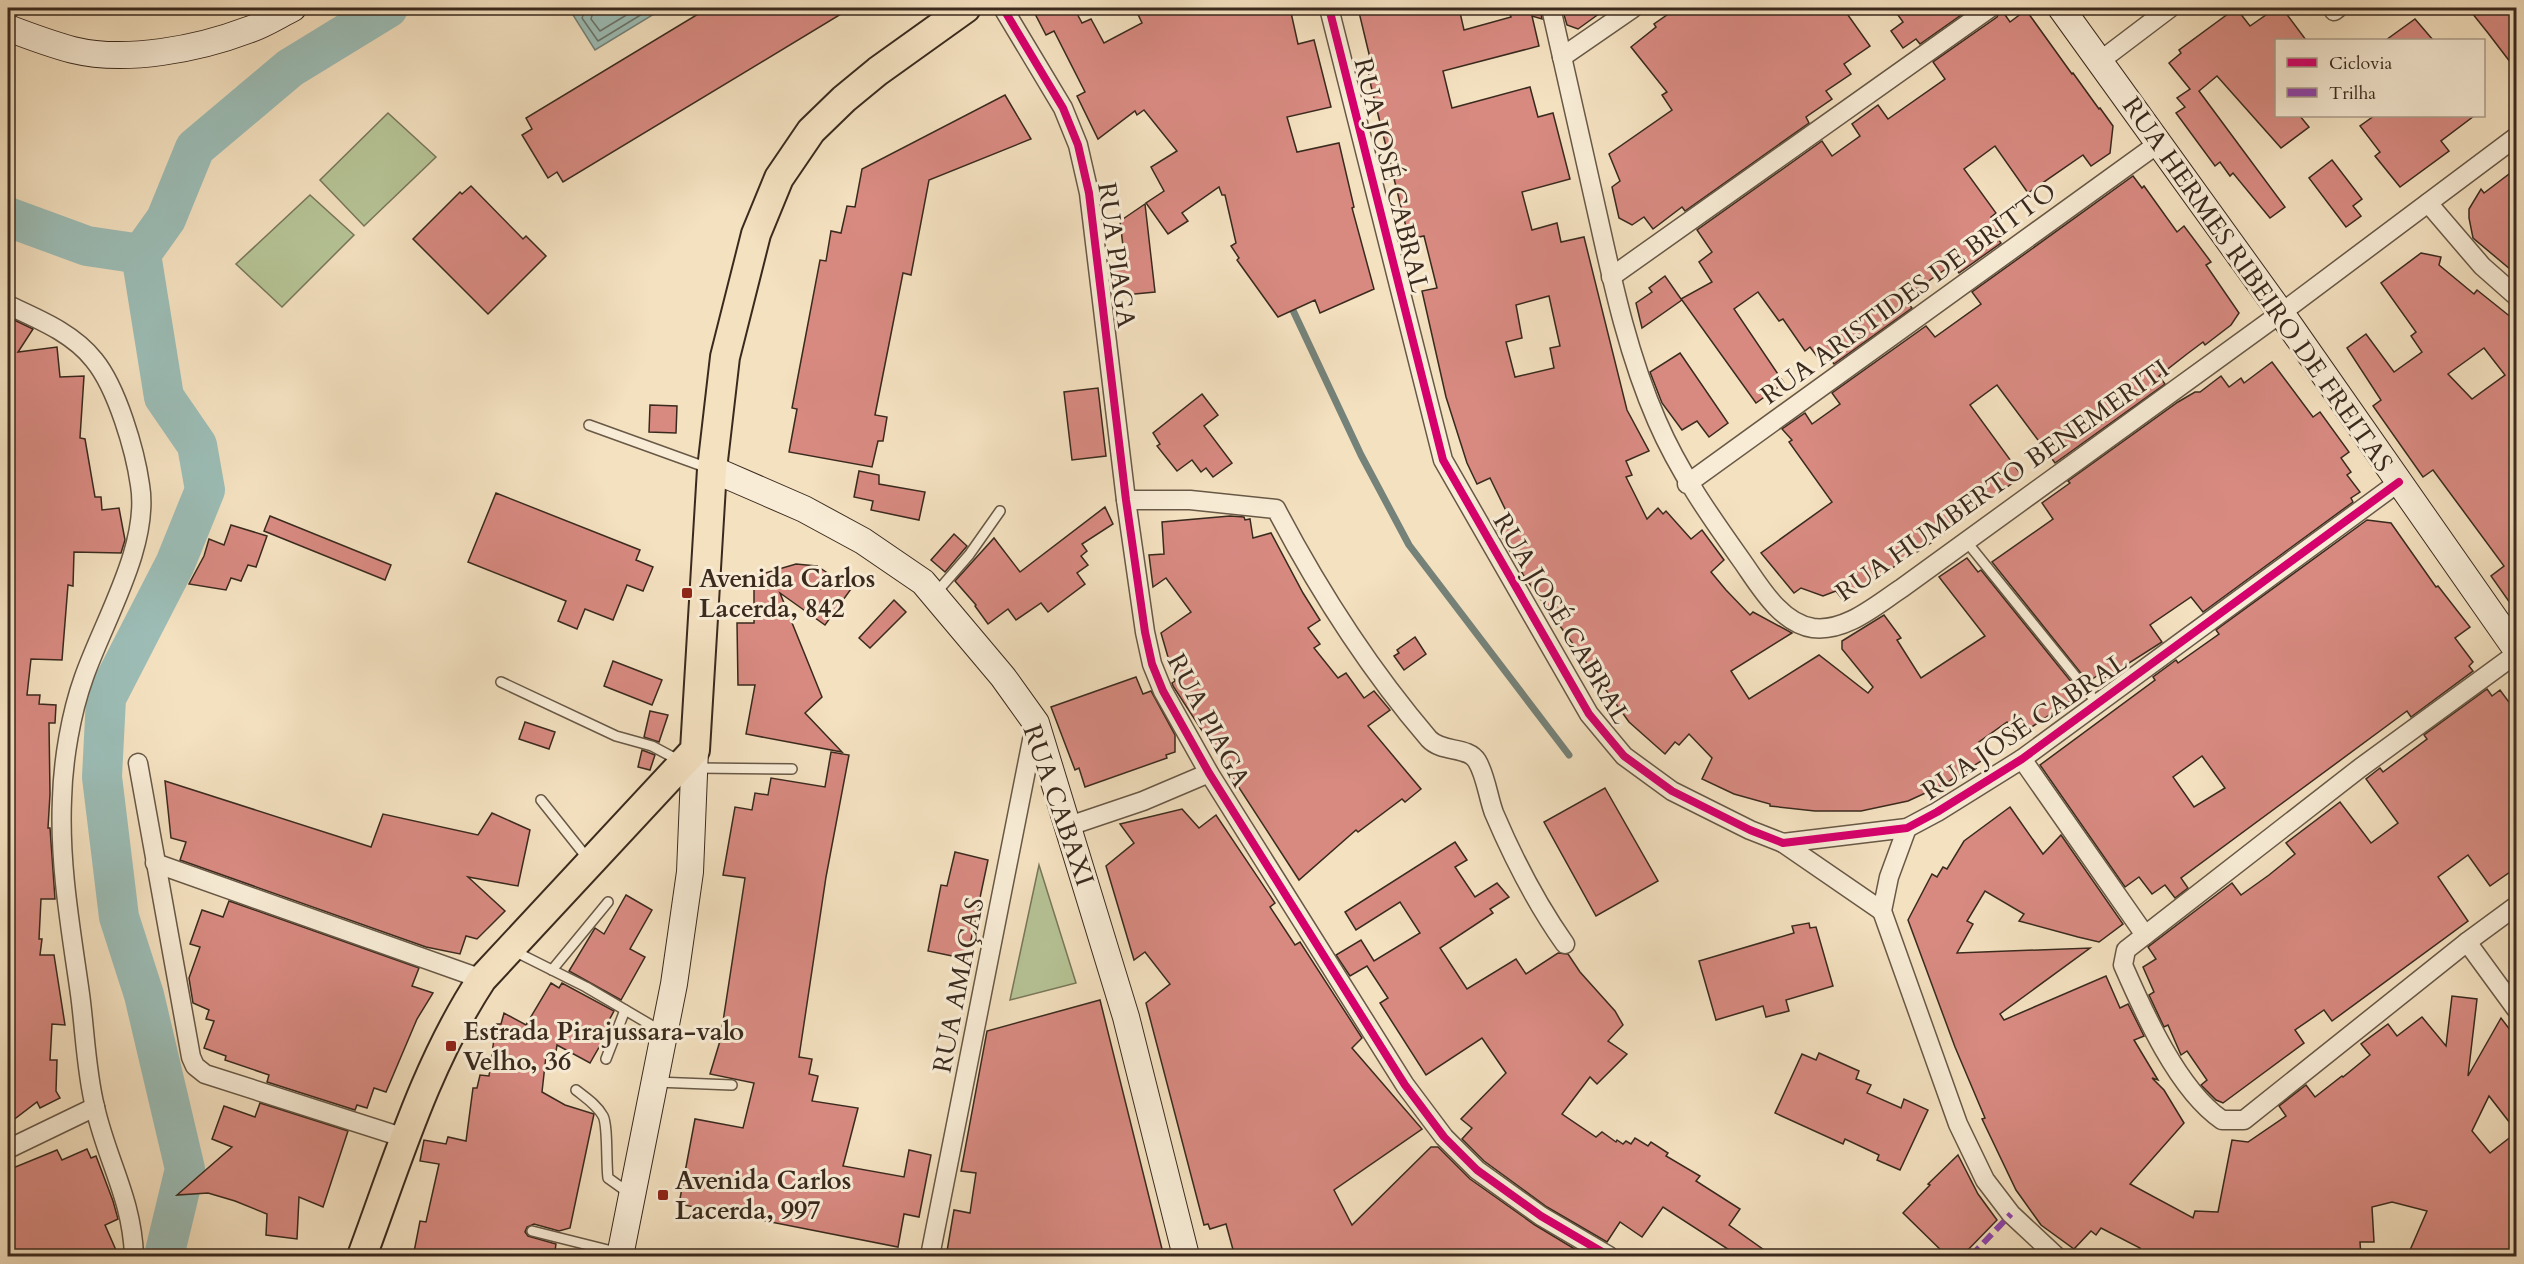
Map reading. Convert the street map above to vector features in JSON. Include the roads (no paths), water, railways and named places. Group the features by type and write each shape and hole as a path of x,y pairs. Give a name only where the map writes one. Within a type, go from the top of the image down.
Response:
{"main road":[{"path":"362,1257 405,1138 438,1057 458,1017 482,979 690,760 712,469 727,347 756,234 779,178 811,131 844,99 878,71 966,8"}],"street":[{"path":"8,28 74,51 108,55 155,52 203,44 250,30 293,8"},
{"name":"RUA PIAGA","path":"1003,8 1064,108 1078,145 1089,193 1126,500 1145,632 1152,664 1163,691 1209,773 1404,1085 1443,1137 1477,1170 1541,1216 1609,1257"},
{"name":"RUA JOSÉ CABRAL","path":"1329,8 1443,460 1589,714 1624,756 1672,791 1750,830 1783,843 1907,828 1937,812 2022,759 2399,482"},
{"name":"RUA HUMBERTO BENEMERITI","path":"1551,8 1611,277 1634,364 1657,423 1687,484 1760,587 1784,614 1800,624 1814,628 1831,627 1852,621 1902,588 2281,313 2517,137"},
{"path":"1562,57 1633,8"},
{"path":"1611,277 1990,8"},
{"name":"RUA HERMES RIBEIRO DE FREITAS","path":"2061,8 2281,313 2517,649"},
{"path":"2100,61 2169,8"},
{"name":"RUA ARISTIDES DE BRITTO","path":"1687,484 2159,144"},
{"path":"2428,203 2482,266 2517,296"},
{"path":"8,305 46,322 78,344 94,359 106,378 122,417 141,488 141,521 134,552 93,653 73,712 62,798 64,877 95,1107 131,1218 134,1257"},
{"name":"RUA CABAXI","path":"712,469 804,509 863,540 923,582 935,594 1036,723 1126,1017 1186,1257"},
{"path":"1126,500 1190,500 1276,509 1316,583 1417,724 1436,745 1467,753 1477,761 1493,809 1516,864 1545,916 1565,944"},
{"path":"2517,654 2360,768 2145,935 2124,954 2123,965 2173,1065 2213,1114 2222,1120 2244,1120 2467,942 2517,906"},
{"name":"RUA AMAÇAS","path":"930,1257 1036,723"},
{"path":"2022,759 2145,935"},
{"path":"620,1255 665,1033 690,872 690,760"},
{"path":"138,763 191,1057 195,1066 205,1074 405,1138"},
{"path":"1069,826 1143,801 1209,773"},
{"path":"1907,828 1889,877 1882,911 1958,1124 1985,1180 2011,1214 2056,1257"},
{"path":"1783,843 1882,911"},
{"path":"155,863 482,979"},
{"path":"2467,942 2517,1009"},
{"path":"8,1149 95,1107"}],"lane":[{"path":"589,425 712,469"},
{"path":"935,594 969,555 1000,511"},
{"path":"1966,541 2097,704"},
{"path":"501,682 616,736 690,760 792,769"},
{"path":"541,800 591,863"},
{"path":"552,970 608,902"},
{"path":"510,949 665,1033"},
{"path":"606,1059 625,1010"},
{"path":"655,1082 732,1085"},
{"path":"576,1090 595,1104 605,1119 605,1163 608,1178 633,1196"},
{"path":"532,1231 620,1255"}],"water":[{"path":"584,8 664,8 595,50 573,15"}],"waterway":[{"path":"8,217 87,246 141,254 166,219 195,148 290,68 388,8"},
{"path":"141,254 164,397 197,445 205,490 175,564 106,698 102,777 119,917 144,995 185,1169 164,1256"},
{"path":"1290,304 1361,455 1409,545 1569,755"}],"place":[{"name":"Avenida Carlos Lacerda, 842","path":"687,593"},
{"name":"Estrada Pirajussara-valo Velho, 36","path":"451,1046"},
{"name":"Avenida Carlos Lacerda, 997","path":"663,1195"}]}
